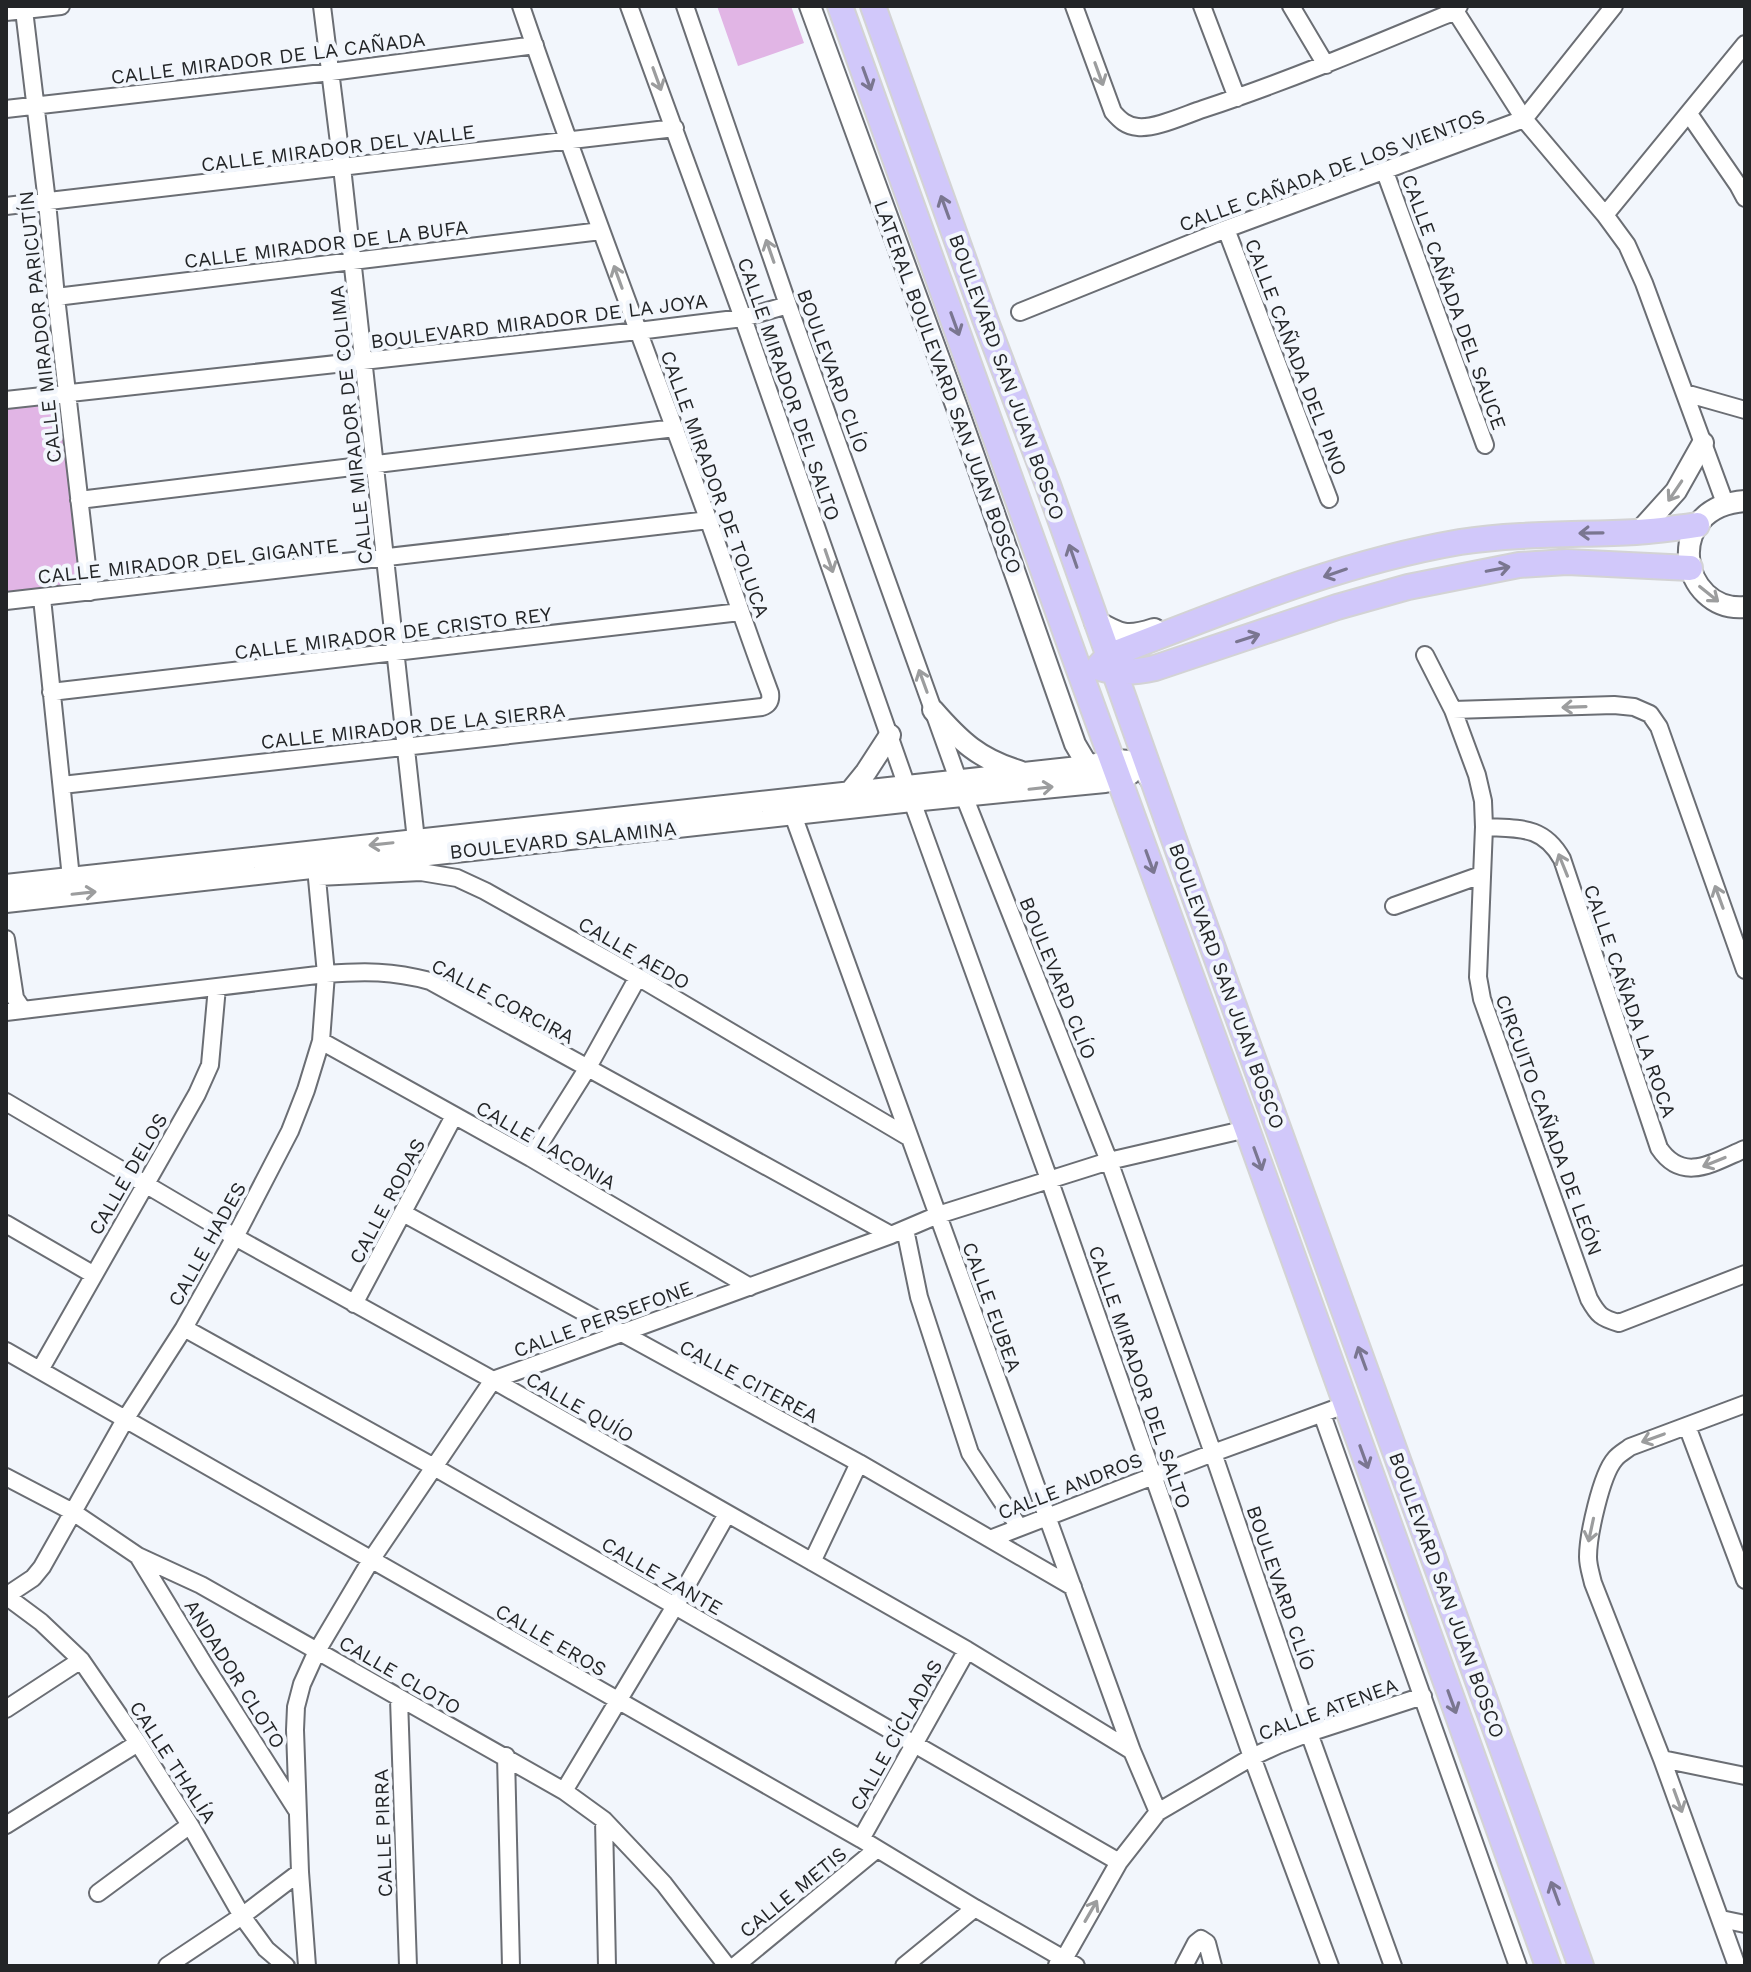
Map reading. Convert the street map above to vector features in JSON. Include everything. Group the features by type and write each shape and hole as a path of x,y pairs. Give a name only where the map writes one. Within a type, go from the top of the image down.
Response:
{"main road":[{"name":"BOULEVARD SAN JUAN BOSCO","path":"840,6 1089,698 1128,760 1155,786 1581,1966"},
{"name":"BOULEVARD SAN JUAN BOSCO","path":"873,6 1096,622 1128,760 1247,1129 1548,1966"},
{"path":"1089,698 1093,677 1106,665 1209,618 1357,565 1462,542 1511,536 1639,532 1697,525"},
{"path":"1072,650 1106,665 1141,671 1408,587 1519,565 1567,562 1690,568"},
{"path":"1055,603 1063,611 1079,613 1086,594"},
{"path":"1096,622 1127,636 1189,618 1209,618"},
{"path":"1155,786 1136,777 1128,779 1128,760 1144,688 1173,662"}],"street":[{"path":"6,12 61,6"},
{"name":"CALLE MIRADOR DE COLIMA","path":"322,6 416,840"},
{"name":"CALLE MIRADOR DE TOLUCA","path":"521,6 709,520 770,693 768,704"},
{"name":"CALLE MIRADOR DEL SALTO","path":"629,6 743,318 1252,1757 1330,1966"},
{"name":"BOULEVARD CLÍO","path":"685,6 961,788 1109,1161 1393,1966"},
{"name":"LATERAL BOULEVARD SAN JUAN BOSCO","path":"810,6 956,405 1075,744 1088,766"},
{"path":"1074,6 1113,112 1123,123 1139,128 1157,125 1326,65 1455,8 1524,119 1627,245 1703,443 1735,502 1714,508 1697,525 1689,546 1690,568 1697,583 1708,595 1722,603 1745,607"},
{"path":"1202,6 1237,98"},
{"path":"1291,6 1326,65"},
{"path":"1524,119 1614,6"},
{"name":"CALLE MIRADOR PARICUTÍN","path":"24,10 90,592"},
{"path":"1605,215 1745,44"},
{"name":"CALLE MIRADOR DE LA CAÑADA","path":"6,109 535,45"},
{"path":"1689,114 1745,198"},
{"name":"CALLE CAÑADA DE LOS VIENTOS","path":"1020,312 1226,229 1524,119"},
{"name":"CALLE MIRADOR DEL VALLE","path":"6,206 675,128"},
{"name":"CALLE CAÑADA DEL SAUCE","path":"1385,172 1485,445"},
{"name":"CALLE CAÑADA DEL PINO","path":"1226,229 1329,499"},
{"name":"CALLE MIRADOR DE LA BUFA","path":"56,297 601,231"},
{"name":"BOULEVARD MIRADOR DE LA JOYA","path":"6,400 638,331 743,318 788,305"},
{"path":"1685,393 1745,410"},
{"path":"79,500 675,428"},
{"path":"1639,532 1676,491 1703,443"},
{"name":"CALLE MIRADOR DEL GIGANTE","path":"6,601 709,520"},
{"path":"42,598 71,878"},
{"name":"CALLE MIRADOR DE CRISTO REY","path":"51,692 740,612"},
{"name":"CIRCUITO CAÑADA DE LEÓN","path":"1425,655 1453,710 1477,775 1483,801 1478,977 1482,999 1589,1299 1598,1314 1619,1323 1745,1274"},
{"name":"CALLE MIRADOR DE LA SIERRA","path":"62,785 747,709 768,704"},
{"path":"1453,710 1614,705 1634,707 1650,714 1659,727 1745,970"},
{"path":"933,710 957,737 981,756 998,765 1027,773"},
{"path":"849,793 890,735"},
{"name":"BOULEVARD SALAMINA","path":"961,788 1027,773 1128,760"},
{"name":"BOULEVARD SALAMINA","path":"6,902 317,872 793,815 1128,760"},
{"name":"BOULEVARD SALAMINA","path":"6,885 849,793 910,794"},
{"name":"CALLE EUBEA","path":"793,815 1132,1751 1158,1812"},
{"name":"CALLE CAÑADA LA ROCA","path":"1484,827 1523,829 1540,834 1554,845 1562,859 1659,1148 1667,1160 1682,1167 1702,1167 1745,1149"},
{"name":"CALLE HADES","path":"6,1596 33,1578 42,1567 126,1418 184,1328 290,1131 321,1041 326,974 317,872"},
{"name":"CALLE AEDO","path":"317,872 421,872 457,878 638,977 910,1138"},
{"path":"1394,906 1481,875"},
{"path":"6,939 15,998 23,1010"},
{"name":"CALLE CORCIRA","path":"6,1012 326,974 369,971 402,973 430,981 587,1069 898,1232"},
{"path":"531,1158 587,1069 638,977"},
{"name":"CALLE DELOS","path":"40,1370 197,1094 210,1065 217,987"},
{"name":"CALLE LACONIA","path":"321,1041 531,1158 750,1287"},
{"name":"CALLE QUÍO","path":"6,1102 235,1237 967,1650 1132,1751"},
{"name":"CALLE RODAS","path":"354,1304 454,1116"},
{"name":"CALLE PERSEFONE","path":"493,1380 938,1215 1109,1161 1247,1129"},
{"name":"CALLE CITEREA","path":"403,1213 859,1463 1073,1587"},
{"path":"6,1224 94,1275"},
{"path":"898,1232 970,1453 1019,1527"},
{"name":"CALLE ZANTE","path":"184,1328 434,1467 1119,1862"},
{"name":"CALLE EROS","path":"6,1351 861,1839 1065,1964"},
{"path":"307,1966 295,1730 296,1707 302,1684 317,1651 371,1560 493,1380"},
{"path":"1737,1966 1662,1759 1593,1583 1588,1561 1589,1539 1604,1482 1616,1457 1630,1447 1745,1404"},
{"name":"CALLE ANDROS","path":"990,1539 1345,1405"},
{"path":"1322,1414 1518,1966"},
{"path":"1687,1426 1745,1580"},
{"path":"812,1562 859,1463"},
{"name":"CALLE CLOTO","path":"6,1477 73,1512 138,1556 201,1585 564,1791 604,1820 664,1884 727,1966"},
{"path":"564,1791 727,1514"},
{"name":"ANDADOR CLOTO","path":"138,1556 298,1812"},
{"name":"CALLE THALÍA","path":"6,1596 41,1622 81,1660 190,1825 242,1916 266,1949 286,1966"},
{"name":"CALLE CÍCLADAS","path":"861,1839 967,1650"},
{"path":"6,1709 81,1660"},
{"name":"CALLE ATENEA","path":"1065,1964 1119,1862 1158,1812 1252,1757 1309,1733 1423,1696"},
{"name":"CALLE PIRRA","path":"399,1699 408,1966"},
{"path":"6,1825 138,1743"},
{"path":"506,1756 511,1966"},
{"path":"1662,1759 1745,1776"},
{"path":"604,1820 607,1966"},
{"path":"98,1893 190,1825"},
{"name":"CALLE METIS","path":"735,1966 877,1849"},
{"path":"167,1966 242,1916 300,1872"},
{"path":"904,1966 975,1908"},
{"path":"1721,1919 1745,1924"},
{"path":"1184,1966 1201,1939 1207,1943 1213,1966"}],"shaded area":[{"path":"717,6 791,6 804,43 738,66"},
{"path":"68,390 92,593 6,603 6,398"}]}
